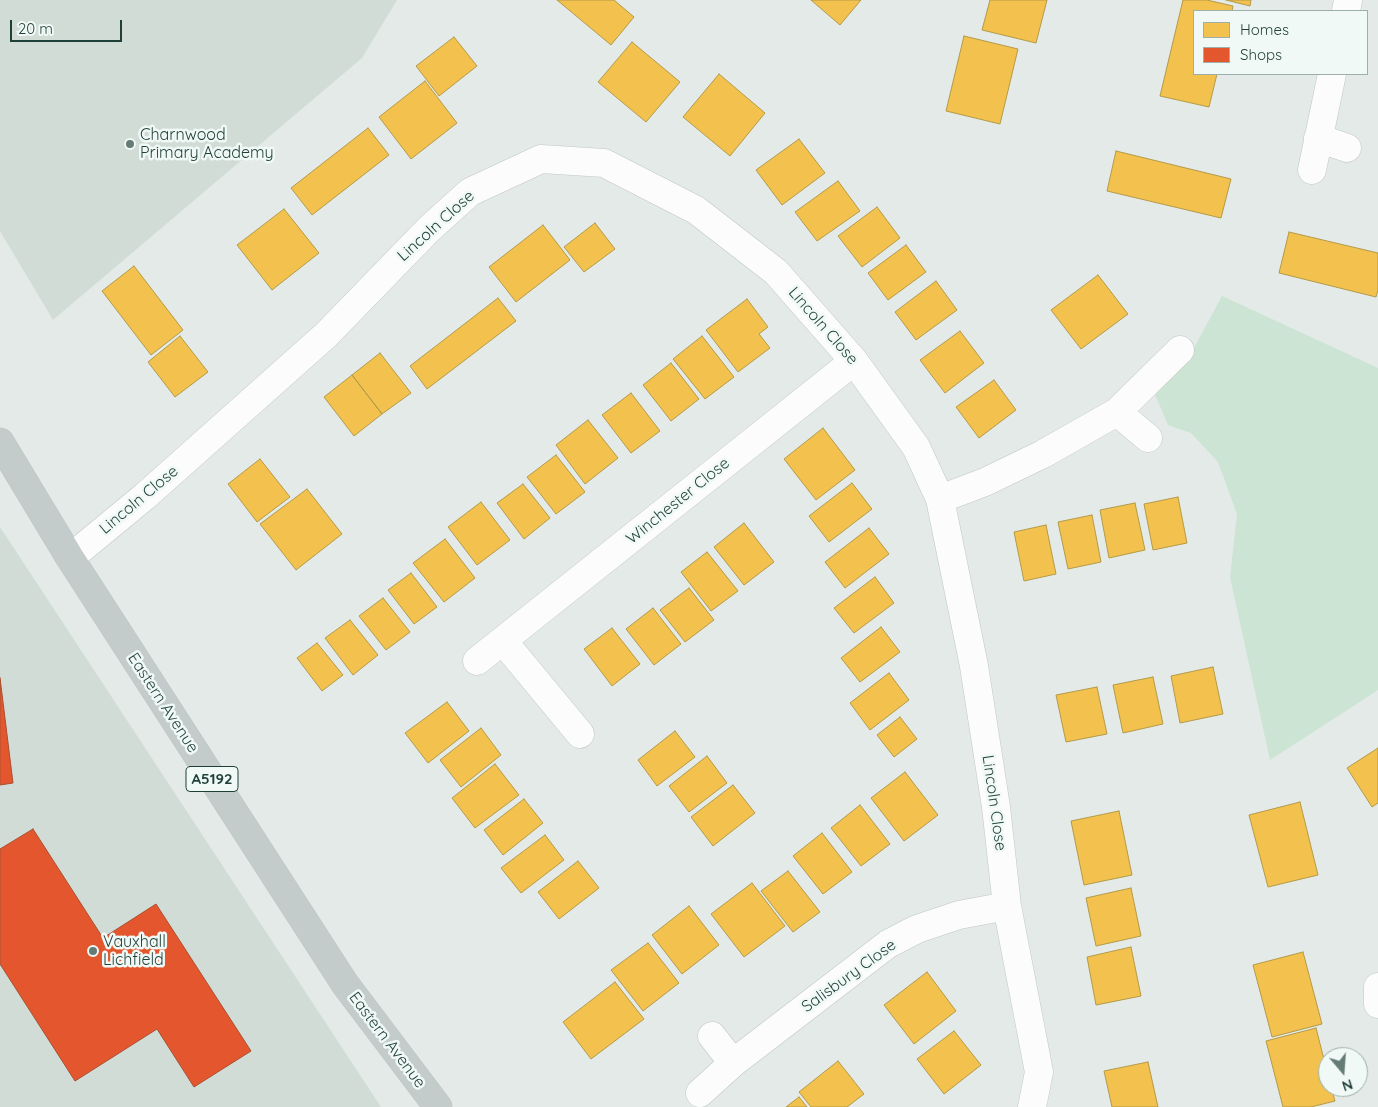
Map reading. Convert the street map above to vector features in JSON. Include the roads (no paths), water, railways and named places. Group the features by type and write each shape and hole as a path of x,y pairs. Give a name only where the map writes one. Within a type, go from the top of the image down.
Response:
{"highway":[{"name":"Eastern Avenue","path":"0,442 70,558 345,984 438,1107"}],"street":[{"path":"1312,170 1332,75"},
{"path":"1318,138 1347,148"},
{"name":"Lincoln Close","path":"70,558 144,497 326,335 429,229 470,192 541,160 604,162 696,210 776,272 854,361 916,447 940,499 974,666 996,807 1007,906 1039,1072 1032,1107"},
{"path":"940,499 985,482 1043,454 1116,412 1180,350"},
{"name":"Winchester Close","path":"477,661 854,361"},
{"path":"1116,412 1148,438"},
{"path":"503,641 580,734"},
{"name":"Salisbury Close","path":"700,1093 733,1063 888,944 917,929 943,920 1007,906"},
{"path":"1378,987 1378,1004"},
{"path":"712,1036 733,1063"}],"place":[{"name":"Charnwood Primary Academy","path":"130,144"},
{"name":"Vauxhall Lichfield","path":"93,951"}]}
